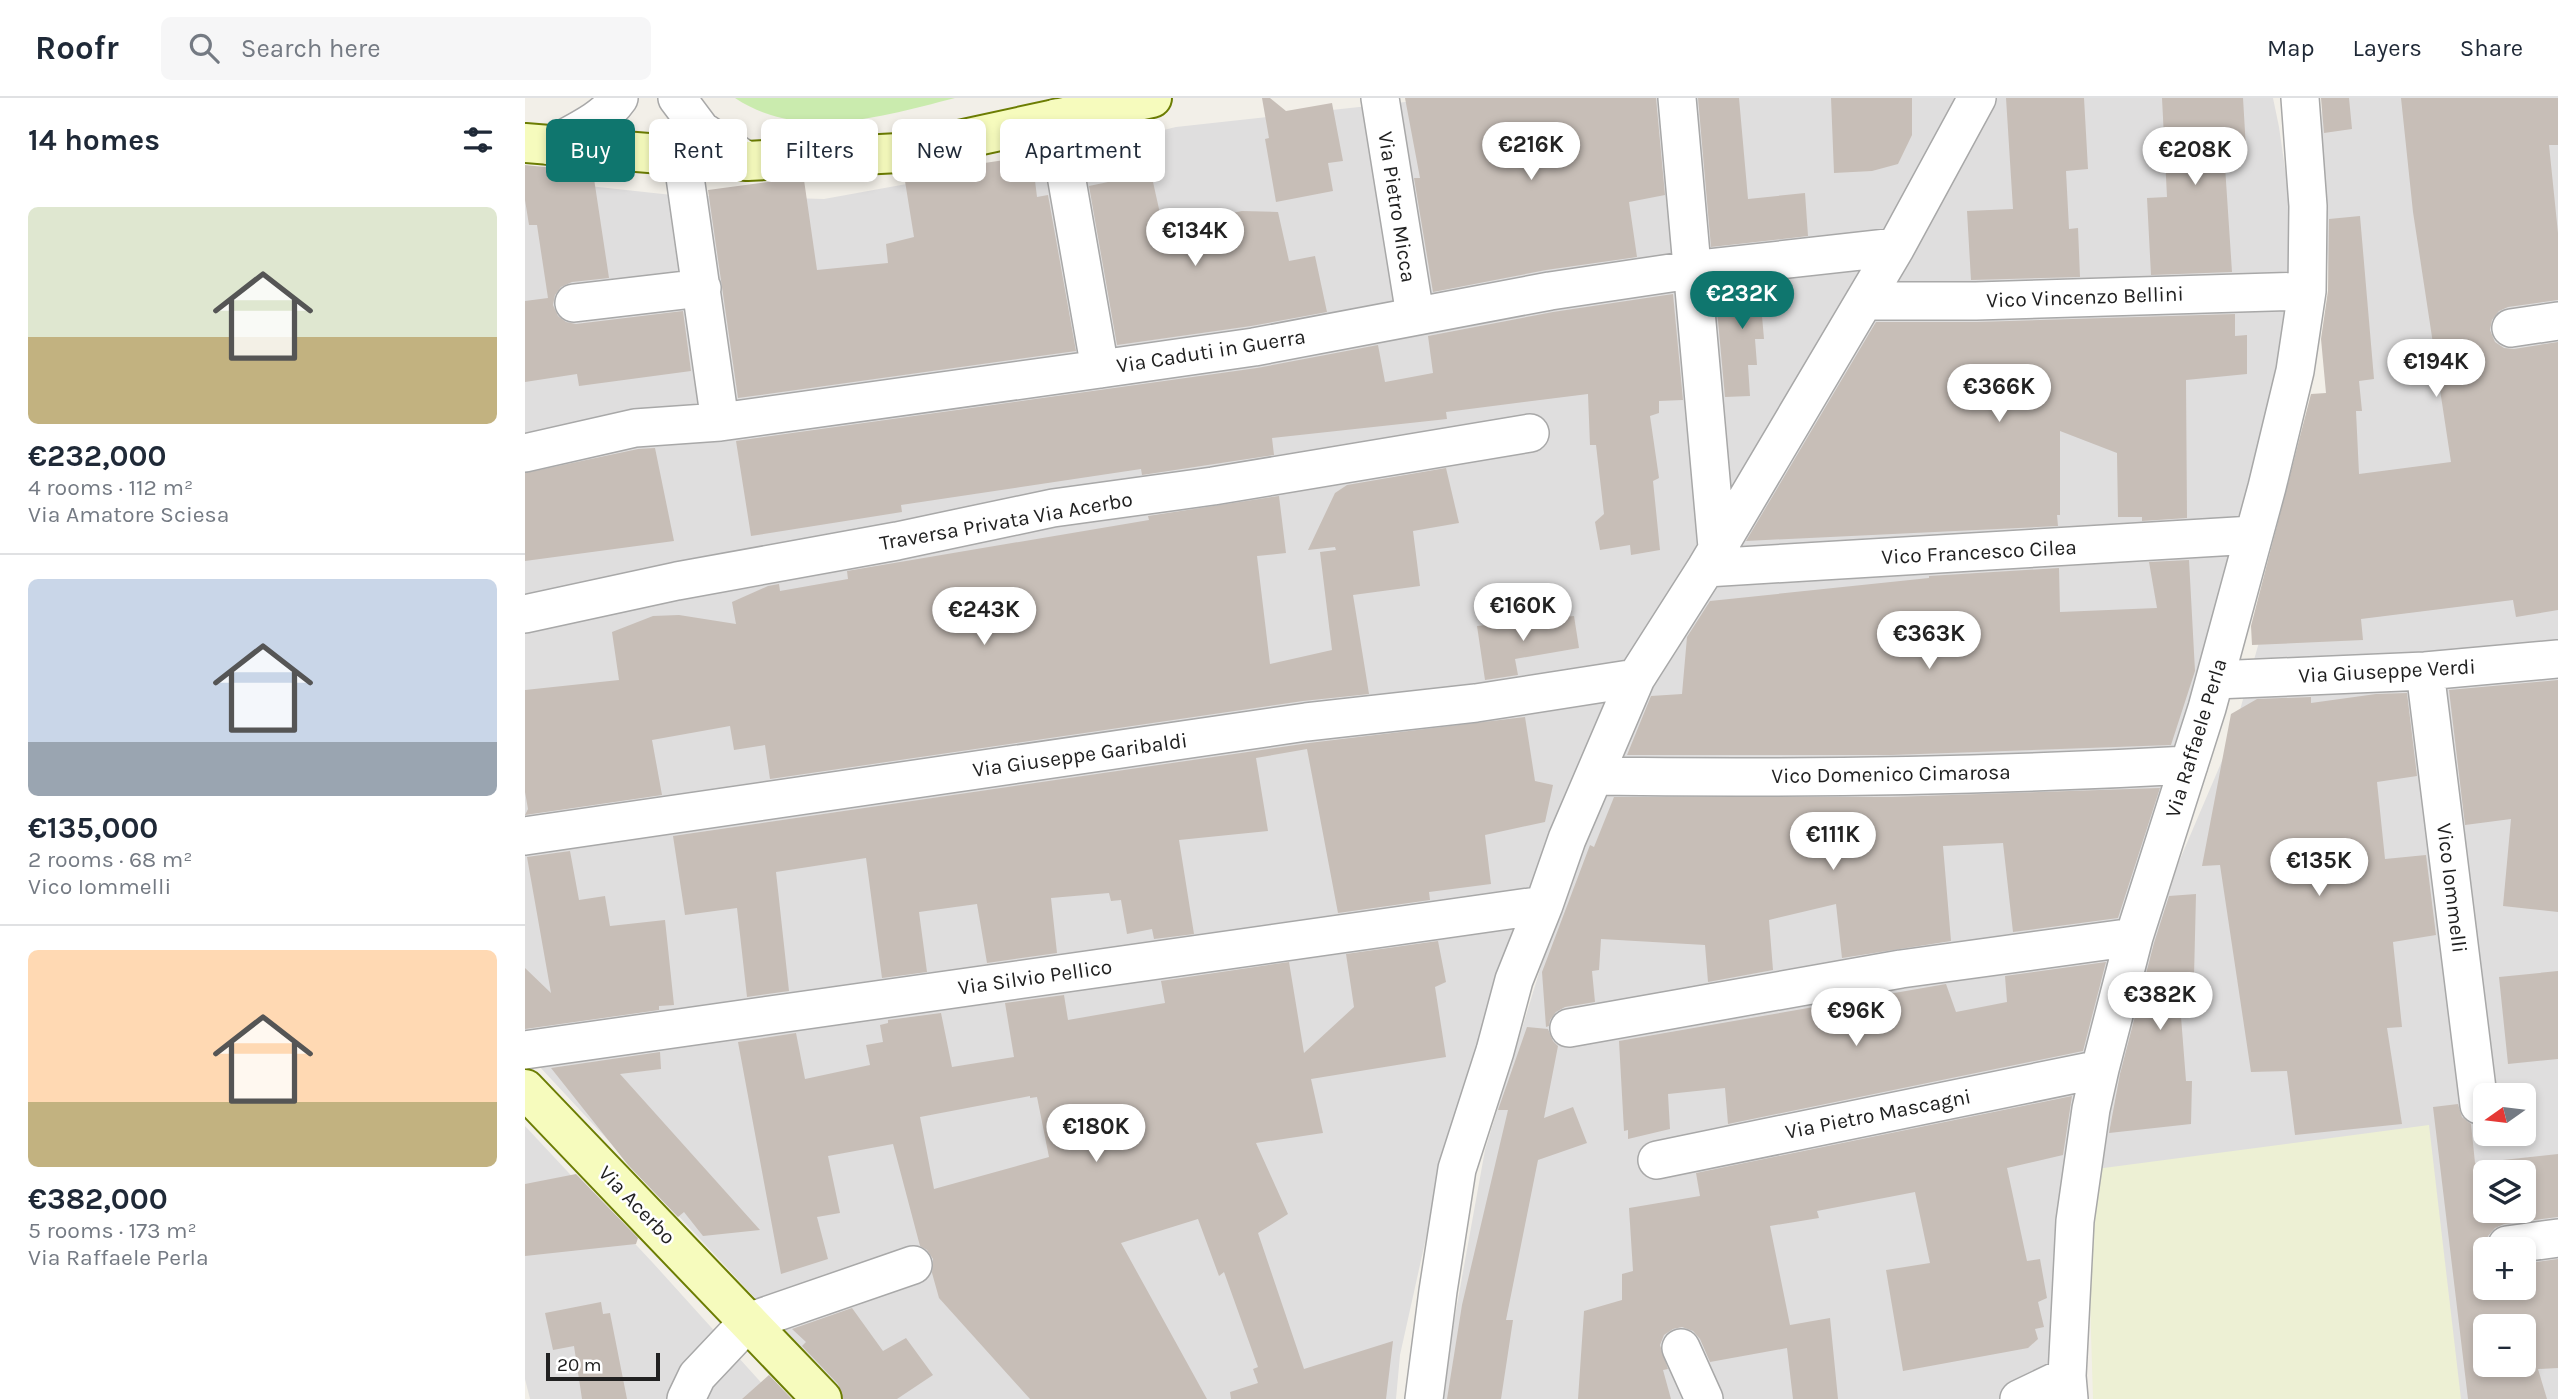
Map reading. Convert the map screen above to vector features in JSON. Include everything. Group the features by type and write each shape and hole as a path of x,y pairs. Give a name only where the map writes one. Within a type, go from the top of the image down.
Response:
{"street":[{"path":"537,145 585,126 613,106 619,98"},
{"path":"677,98 693,119"},
{"path":"747,161 899,153 1152,98"},
{"name":"Via Pietro Micca","path":"1380,98 1415,315"},
{"path":"1677,98 1711,558"},
{"path":"1424,1399 1457,1169 1495,1052 1514,980 1567,839 1636,678 1711,558 1896,247 1977,98"},
{"name":"Via Raffaele Perla","path":"2019,1399 2068,1387 2075,1221 2091,1109 2134,937 2215,680 2295,371 2307,290 2308,206 2299,98"},
{"path":"1056,118 1100,369"},
{"path":"537,145 649,153"},
{"path":"686,182 720,422"},
{"name":"Via Caduti in Guerra","path":"525,453 635,428 720,422 1100,369 1254,346 1550,291 1691,270 1896,247"},
{"path":"574,303 702,288"},
{"name":"Vico Vincenzo Bellini","path":"1864,301 1976,301 2307,290"},
{"path":"2511,328 2558,321"},
{"name":"Traversa Privata Via Acerbo","path":"525,614 677,581 897,541 1053,508 1213,486 1530,433"},
{"name":"Vico Francesco Cilea","path":"1711,558 1913,554 2134,544 2253,535"},
{"name":"Via Giuseppe Verdi","path":"2215,680 2425,671 2558,659"},
{"name":"Vico Iommelli","path":"2425,671 2476,1083"},
{"name":"Via Giuseppe Garibaldi","path":"525,836 1293,724 1476,703 1636,678"},
{"name":"Vico Domenico Cimarosa","path":"1594,776 1933,775 2064,772 2189,765"},
{"name":"Via Silvio Pellico","path":"525,1050 1544,905"},
{"path":"1569,1028 1901,970 2134,937"},
{"name":"Via Pietro Mascagni","path":"1657,1160 2100,1069"},
{"name":"Via Acerbo","path":"528,1096 822,1399"},
{"path":"2536,1241 2558,1238"},
{"path":"686,1399 697,1376 748,1322 913,1265"},
{"path":"1681,1348 1704,1399"}],"shaded area":[{"path":"1477,98 1969,98 1530,902 1451,1125 1400,1355 1396,1399 849,1399 525,1051 525,179 672,195 824,199 918,182 986,182 986,170 1000,167 1000,182 1165,182 1165,130 1405,102"},
{"path":"1992,98 2273,98 2295,238 2290,371 2086,1081 2053,1399 1440,1399 1485,1150 1556,917 1650,677"},
{"path":"2322,98 2558,98 2558,1399 2102,1399 2100,1122 2152,925 2233,735 2334,374 2321,143"},
{"path":"525,1126 776,1399 530,1399 525,1379"}],"green space":[{"path":"735,98 955,98 862,119 787,119 761,111"},
{"path":"2429,1125 2461,1399 2093,1399 2090,1300 2096,1169"}],"building":[{"path":"1262,98 1270,98 1286,111 1332,103 1343,161 1328,163 1333,191 1276,202 1265,139 1269,138"},
{"path":"1405,98 1656,98 1665,195 1629,202 1637,257 1546,270 1433,292 1414,178 1420,178"},
{"path":"1698,98 1739,98 1748,199 1805,193 1808,236 1711,247"},
{"path":"1831,98 1912,98 1912,135 1898,164 1872,171 1834,173"},
{"path":"2006,98 2084,98 2088,169 2066,171 2069,229 2078,228 2080,277 1971,280 1967,211 2013,209"},
{"path":"2162,98 2243,98 2246,149 2224,151 2232,272 2151,275 2147,198 2167,197"},
{"path":"2321,98 2349,98 2352,129 2324,133"},
{"path":"2401,98 2558,98 2558,145 2549,145 2558,233 2558,300 2508,307 2499,311 2492,320 2490,330 2495,342 2504,348 2558,342 2558,610 2516,617 2513,600 2361,619 2363,640 2252,645 2251,626 2311,394 2326,393 2321,339 2328,291 2329,219 2360,216 2374,379 2359,381 2362,411 2356,411 2359,474 2451,462 2413,212"},
{"path":"1000,161 1000,182 1035,182 1037,197 1048,195 1076,351 738,398 708,190 768,182 804,182 817,270 888,263 886,244 914,237 905,182 986,182 986,163"},
{"path":"525,165 546,167 546,182 595,182 609,278 572,282 561,287 555,295 553,305 558,316 566,322 576,324 683,311 691,371 579,386 577,374 525,382 525,301 548,298 537,225 529,225 525,200"},
{"path":"1108,182 1153,182 1163,227 1242,211 1278,212 1289,261 1315,256 1327,312 1117,345 1089,186"},
{"path":"1773,282 1775,315 1762,316 1764,339 1755,339 1757,365 1748,365 1750,396 1725,397 1715,288"},
{"path":"1673,294 1683,400 1659,401 1659,413 1650,416 1659,478 1653,481 1660,550 1631,555 1630,545 1600,550 1595,522 1604,514 1596,445 1590,445 1588,394 1446,412 1447,419 1272,438 1274,455 1142,475 1141,469 901,505 902,512 751,536 736,441 1257,368 1378,345 1385,382 1433,373 1428,336 1553,312"},
{"path":"2235,314 2235,336 2247,335 2247,374 2186,380 2187,518 2142,521 2142,517 2118,517 2117,453 2060,431 2058,526 1746,541 1876,322 1977,322"},
{"path":"655,448 674,541 525,561 525,473 638,449"},
{"path":"1446,468 1459,523 1413,531 1420,586 1353,595 1369,694 1303,701 770,779 765,745 734,750 730,726 652,740 662,795 525,815 528,809 525,792 525,690 619,680 612,632 653,616 679,615 736,624 732,602 768,586 779,584 780,591 848,579 847,571 1149,520 1148,516 1279,496 1286,553 1257,556 1270,664 1332,650 1320,552 1336,550 1335,547 1308,550 1335,493 1347,485"},
{"path":"2189,560 2195,671 2171,745 1891,755 1627,755 1651,696 1682,694 1687,637 1710,601 1929,576 2059,568 2060,612 2157,608 2149,562"},
{"path":"1574,616 1579,648 1515,659 1518,675 1485,680 1477,626"},
{"path":"2558,680 2558,912 2503,906 2511,819 2465,825 2449,690"},
{"path":"2407,693 2417,776 2377,782 2385,859 2426,855 2436,935 2393,942 2402,1027 2387,1028 2402,1124 2295,1135 2287,1071 2251,1072 2220,865 2202,866 2231,714 2257,699 2311,697 2311,703 2376,694"},
{"path":"1525,717 1535,781 1553,785 1545,822 1485,835 1491,884 1429,892 1430,900 1338,913 1307,749 1256,758 1268,831 1179,840 1194,934 1154,939 1152,929 1127,934 1121,900 1111,901 1109,893 1051,898 1057,953 987,963 977,904 919,912 927,972 882,978 866,858 776,872 789,991 747,997 737,908 685,915 673,836 1309,743"},
{"path":"2160,788 2118,918 2013,932 2003,843 1943,846 1951,941 1842,958 1836,904 1769,920 1773,970 1708,982 1705,945 1601,939 1599,970 1592,971 1595,1002 1565,1007 1556,1012 1546,1027 1542,972 1590,845 1594,847 1614,797 1892,797"},
{"path":"570,851 579,900 605,896 610,926 665,920 674,1005 659,1006 659,1010 525,1029 525,968 551,993 527,857"},
{"path":"2196,894 2194,977 2178,978 2186,1081 2192,1081 2191,1124 2109,1133 2120,1074 2169,896"},
{"path":"1438,941 1446,982 1435,987 1446,1057 1311,1079 1323,1133 1256,1143 1288,1214 1258,1233 1304,1369 1393,1341 1386,1399 1231,1399 1230,1392 1258,1383 1253,1369 1258,1367 1224,1272 1219,1276 1198,1219 1121,1243 1207,1399 1030,1399 939,1298 932,1273 933,1259 927,1250 920,1246 893,1144 828,1156 840,1213 817,1217 828,1259 781,1274 738,1042 796,1033 805,1079 870,1065 866,1045 883,1042 880,1025 888,1023 888,1020 941,1013 952,1067 1014,1057 1005,1003 1064,995 1068,1020 1165,1003 1161,981 1289,962 1304,1053 1354,1007 1346,954","holes":["1037,1097 1049,1157 934,1189 920,1117"]},
{"path":"2106,962 2083,1051 1728,1124 1725,1088 1668,1094 1670,1129 1628,1139 1628,1130 1624,1131 1619,1041 1946,984 1956,1012 2007,1002 2005,976"},
{"path":"2558,971 2558,1059 2508,1064 2499,977"},
{"path":"1527,1027 1548,1029 1558,1046 1544,1118 1573,1107 1587,1143 1538,1160 1506,1320 1513,1320 1501,1399 1447,1399 1462,1305 1508,1110 1498,1110"},
{"path":"660,1052 661,1069 620,1074 760,1230 703,1236 684,1212 678,1217 628,1165 551,1068"},
{"path":"2072,1096 2063,1155 2007,1168 2027,1261 2040,1259 2047,1298 2038,1302 2044,1327 2035,1329 2038,1339 2028,1348 1903,1371 1886,1270 1930,1263 1915,1192 1817,1211 1819,1218 1770,1226 1790,1325 1830,1318 1838,1399 1793,1399 1787,1348 1710,1362 1700,1339 1693,1331 1682,1327 1664,1335 1660,1345 1668,1369 1663,1370 1671,1399 1578,1399 1584,1311 1622,1300 1622,1274 1633,1271 1629,1208 1700,1196 1696,1173"},
{"path":"2458,1104 2462,1117 2471,1124 2475,1160 2473,1223 2512,1223 2495,1228 2488,1237 2473,1237 2473,1300 2536,1300 2536,1262 2558,1259 2558,1368 2538,1369 2547,1399 2468,1399 2433,1107"},
{"path":"2558,1154 2558,1217 2536,1220 2536,1160 2503,1160"},
{"path":"576,1174 638,1238 636,1244 525,1256 525,1184"},
{"path":"601,1302 603,1314 610,1313 627,1399 582,1399 574,1346 553,1350 545,1313"},
{"path":"852,1308 883,1351 906,1338 933,1375 897,1399 843,1399 838,1384 802,1346 806,1342 792,1329"},
{"path":"769,1375 792,1399 742,1399"}]}
